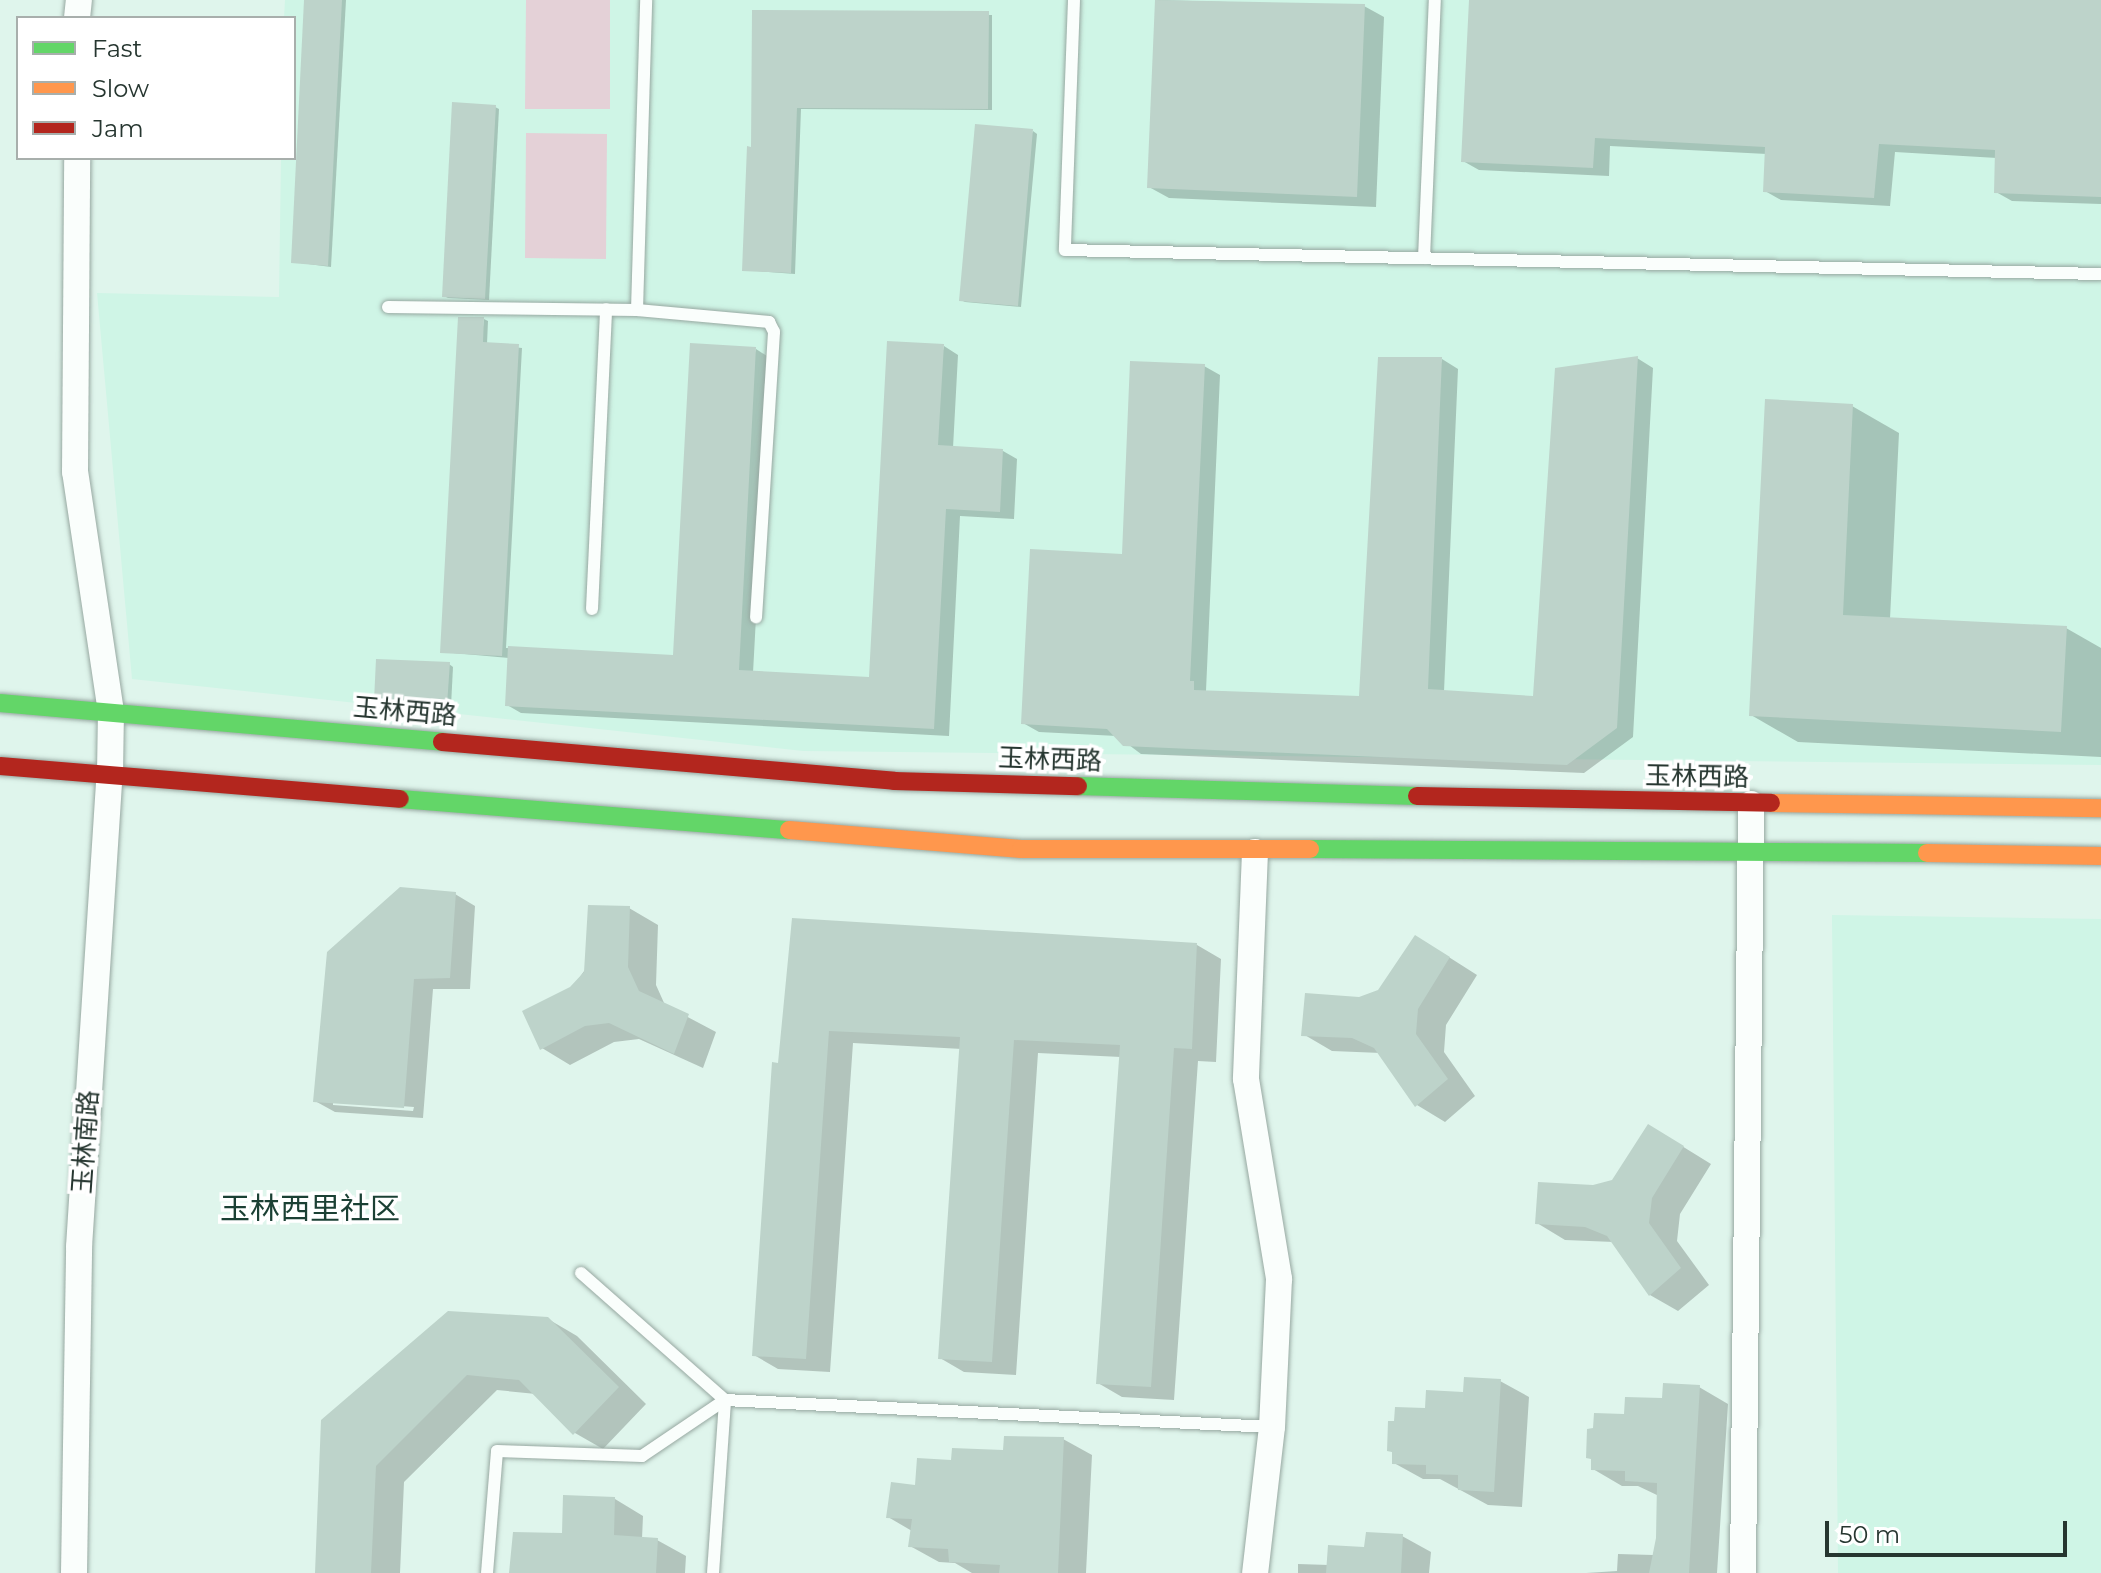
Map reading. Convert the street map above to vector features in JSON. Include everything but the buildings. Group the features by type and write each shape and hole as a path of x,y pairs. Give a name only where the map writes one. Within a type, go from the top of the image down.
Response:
{"street":[{"name":"玉林南路","path":"74,1573 79,1247 110,774 111,712 75,472 77,160"},
{"name":"玉林西路","path":"0,703 894,781 1751,804 2101,808"},
{"path":"0,766 1021,849 1255,852 1749,850 2101,856"},
{"path":"1743,1573 1751,804"},
{"path":"1255,852 1246,1079 1279,1279 1272,1427 1255,1573"}],"lane":[{"path":"637,310 646,0"},
{"path":"1074,0 1065,250 2101,274"},
{"path":"1424,258 1435,0"},
{"path":"388,307 637,310 769,322 774,332 756,617"},
{"path":"592,609 606,309"},
{"path":"581,1273 725,1400"},
{"path":"487,1573 497,1451 642,1456 725,1400 1272,1427"},
{"path":"713,1573 725,1400"}],"shaded area":[{"path":"285,0 2101,0 2101,765 803,751 132,679 97,293 279,297 281,160 296,160 296,16 284,16"},
{"path":"526,0 610,0 610,109 525,109"},
{"path":"526,133 607,134 606,259 525,258"},
{"path":"1832,915 2101,919 2101,1573 1838,1573"}],"traffic: fast":[{"path":"0,703 442,742"},
{"path":"1078,786 1417,796"},
{"path":"400,799 789,830"},
{"path":"1310,849 1927,853"}],"traffic: slow":[{"path":"1771,803 2101,808"},
{"path":"789,830 1021,849 1310,849"},
{"path":"1927,853 2101,856"}],"traffic: jam":[{"path":"442,742 894,781 1078,786"},
{"path":"0,766 400,799"},
{"path":"1417,796 1771,803"}],"district":[{"name":"玉林西里社区","path":"310,1209"}]}
